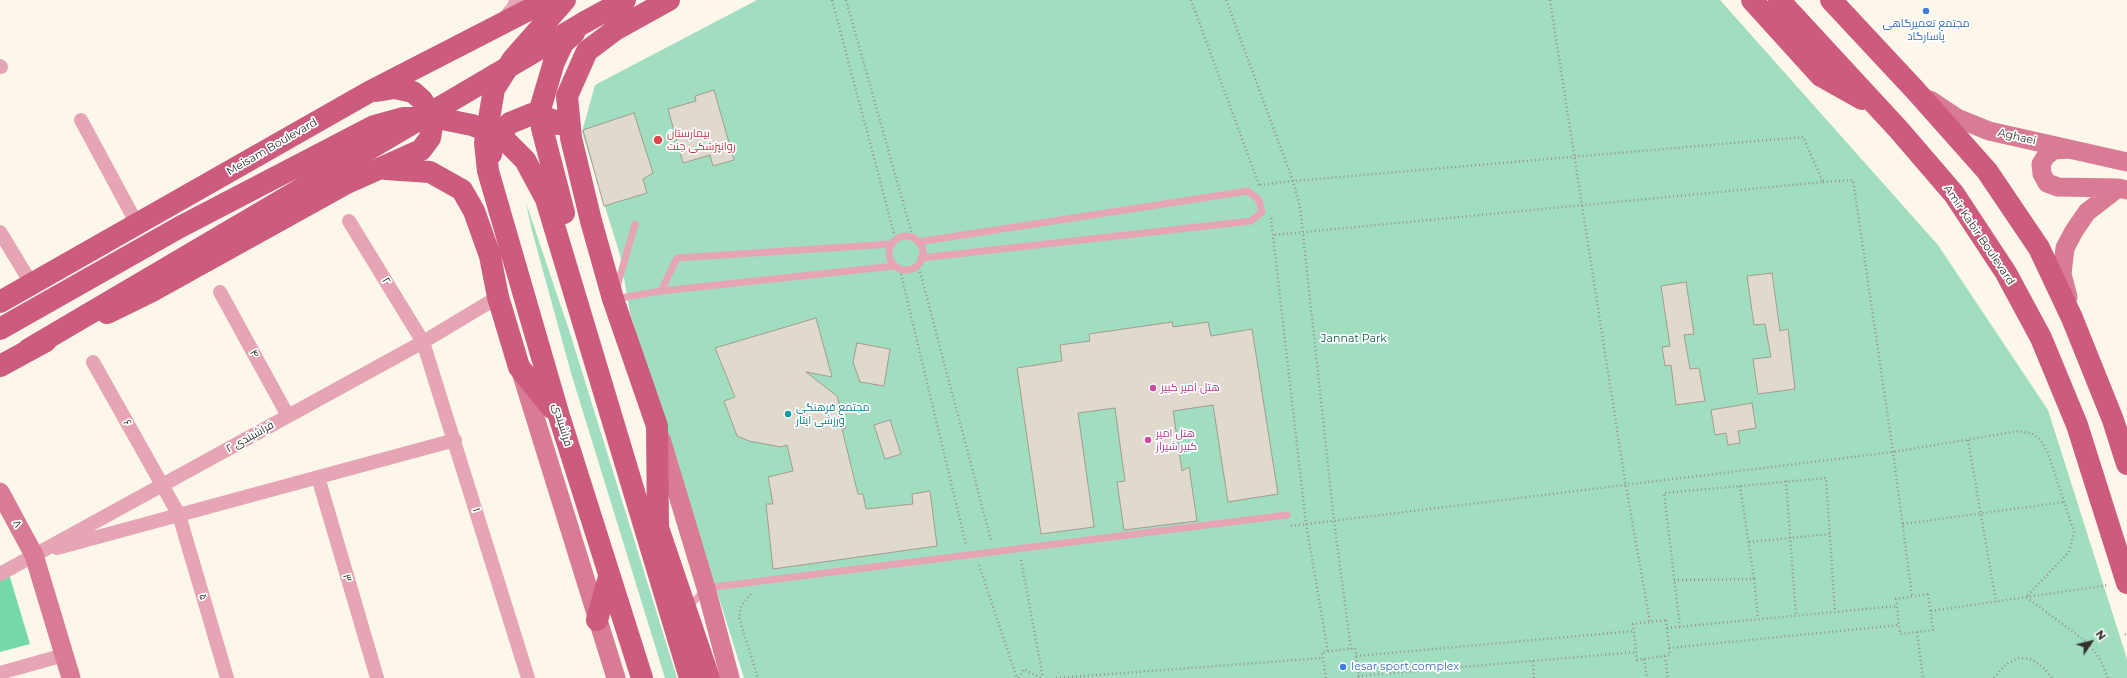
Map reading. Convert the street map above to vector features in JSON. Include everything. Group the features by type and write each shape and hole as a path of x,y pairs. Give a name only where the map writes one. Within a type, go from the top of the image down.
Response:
{"main road":[{"name":"Meisam Boulevard","path":"0,302 369,92 504,21 548,0"},
{"name":"فراشبندی","path":"565,0 513,59 494,89 485,143 488,171 559,416 642,678"},
{"path":"0,366 585,22 625,0"},
{"path":"669,0 615,30 587,51 567,96 571,138 613,299 657,426 706,588 730,678"},
{"path":"1752,0 1820,76 1877,106"},
{"name":"Amir Kabir Boulevard","path":"1779,0 1877,106 1954,194 2006,272 2037,332 2077,426 2127,583"},
{"path":"1831,0 1915,90 1987,171 2039,248 2072,318 2113,420 2127,464"},
{"path":"585,22 563,43 554,62 541,106 542,128 559,198 658,530 710,678"},
{"path":"29,349 154,290 346,183 411,156 421,150 430,138 432,126 429,112 422,100 413,92 395,88 369,92"},
{"name":"Aghaei","path":"1915,90 1957,118 1989,131 2127,162"},
{"path":"488,171 494,139 510,123 532,114 553,120 571,138"},
{"path":"0,329 180,227 374,126 403,118 437,118 472,125 493,133 506,142 525,160 546,199 690,678"},
{"path":"2069,149 2054,150 2046,156 2041,164 2042,174 2047,183 2058,187 2122,189"},
{"path":"379,168 430,172 462,190 474,211 490,256 498,298 616,678"},
{"path":"2072,318 2062,274 2065,248 2087,212 2122,189"},
{"path":"519,367 559,416"},
{"path":"657,426 658,530"},
{"name":"۸","path":"0,492 34,555 71,678"},
{"path":"597,620 609,577"}],"street":[{"path":"504,21 515,8 518,0"},
{"path":"81,120 136,224"},
{"name":"۲","path":"349,220 423,342"},
{"path":"0,232 31,283"},
{"name":"۴","path":"220,292 288,416"},
{"name":"۲ فراشبندی","path":"0,574 423,342 498,298"},
{"name":"۱","path":"423,342 455,440 528,678"},
{"name":"۶","path":"93,362 179,515"},
{"path":"34,555 455,440"},
{"name":"۳","path":"318,477 377,678"},
{"name":"۵","path":"179,515 227,678"},
{"path":"0,673 64,655"}],"lane":[{"path":"661,291 677,258 894,242 906,237 915,240 1248,191 1259,200 1262,212 1251,221 922,258"},
{"path":"635,224 613,299 661,291 898,268 908,270 918,265 922,258 922,249 915,240"},
{"path":"894,242 889,254 890,259 898,268"},
{"path":"686,609 706,588 1287,515"}],"path":[{"path":"832,0 894,242"},
{"path":"846,0 915,240"},
{"path":"1191,0 1262,192"},
{"path":"1226,0 1293,181 1300,207 1334,521 1351,649"},
{"path":"1550,0 1626,486 1650,622"},
{"path":"1260,186 1293,181 1803,137 1823,182"},
{"path":"1273,236 1581,205 1853,180 1893,452 1912,596"},
{"path":"1271,216 1306,524 1328,652"},
{"path":"918,265 992,540 985,541"},
{"path":"898,268 966,545 972,544"},
{"path":"1290,526 1626,486 1893,452 2019,431 2033,434 2040,439 2048,453 2074,532 2069,552 2026,597"},
{"path":"1968,440 1996,602"},
{"path":"1680,627 1664,493 1826,478 1835,612"},
{"path":"1786,482 1796,615"},
{"path":"1740,486 1749,542 1758,619"},
{"path":"1903,524 2064,502"},
{"path":"1749,542 1830,534"},
{"path":"1021,560 1042,678"},
{"path":"1014,561 1028,560"},
{"path":"971,566 986,564"},
{"path":"979,565 1018,678"},
{"path":"1674,580 1754,579"},
{"path":"1930,611 2127,583"},
{"path":"758,591 751,593 741,606 739,618 758,678"},
{"path":"1928,594 1933,630 1900,634 1897,606 1896,599 1928,594"},
{"path":"2026,597 2088,643 2100,659 2108,678"},
{"path":"1667,628 1897,606"},
{"path":"1666,620 1670,655 1638,660 1633,624 1650,622 1666,620"},
{"path":"1669,648 1899,625"},
{"path":"1356,656 1634,631"},
{"path":"1917,632 1923,678"},
{"path":"1326,678 1322,652 1355,648 1359,677 1636,652"},
{"path":"1665,656 1668,678"},
{"path":"1056,678 1323,658"},
{"path":"1994,678 2006,664 2018,658 2031,659 2045,669 2052,678"},
{"path":"1644,659 1647,678"},
{"path":"1533,661 1534,678"},
{"path":"1018,678 1024,669 1042,678"}],"green space":[{"name":"Jannat Park","path":"757,0 1720,0 1938,245 2048,410 2127,659 2127,678 744,678 630,313 620,255 582,132 595,85"},
{"path":"526,203 570,333 677,678 665,678 571,373 531,227"},
{"path":"9,574 30,644 0,652 0,580"}],"building":[{"path":"714,90 734,160 713,166 710,155 683,163 668,109 696,101 695,96"},
{"path":"634,113 653,173 643,179 647,193 604,206 583,130"},
{"path":"1772,273 1780,331 1788,329 1795,389 1758,394 1753,359 1771,357 1765,324 1754,325 1747,276"},
{"path":"1686,282 1694,334 1684,335 1690,369 1699,368 1705,401 1676,405 1671,365 1665,366 1662,347 1670,346 1661,286"},
{"path":"816,318 832,377 806,372 837,396 846,428 842,429 858,494 863,494 866,509 913,504 912,494 930,491 937,546 773,569 766,504 773,504 768,477 793,471 787,445 781,447 749,441 737,436 724,401 735,397 715,348"},
{"name":"هتل امیر کبیر شیراز","path":"1172,322 1173,327 1208,322 1211,336 1252,329 1278,494 1228,502 1213,405 1173,411 1182,471 1189,467 1197,521 1124,530 1117,482 1125,481 1115,408 1078,413 1094,527 1041,534 1017,368 1062,361 1060,345 1090,341 1089,334"},
{"path":"857,343 890,349 884,386 860,382 853,362"},
{"path":"1752,403 1756,428 1738,431 1740,443 1728,445 1726,433 1715,435 1711,410"},
{"path":"890,420 901,454 885,459 874,425"}],"place":[{"name":"مجتمع تعمیرگاهی پاسارگاد","path":"1926,11"},
{"name":"بیمارستان روانپزشکی جنت","path":"658,140"},
{"name":"هتل امیر کبیر","path":"1153,388"},
{"name":"مجتمع فرهنگی ورزشی ایثار","path":"788,414"},
{"name":"هتل امیر کبیر شیراز","path":"1148,440"},
{"name":"Iesar sport complex","path":"1343,667"}]}
